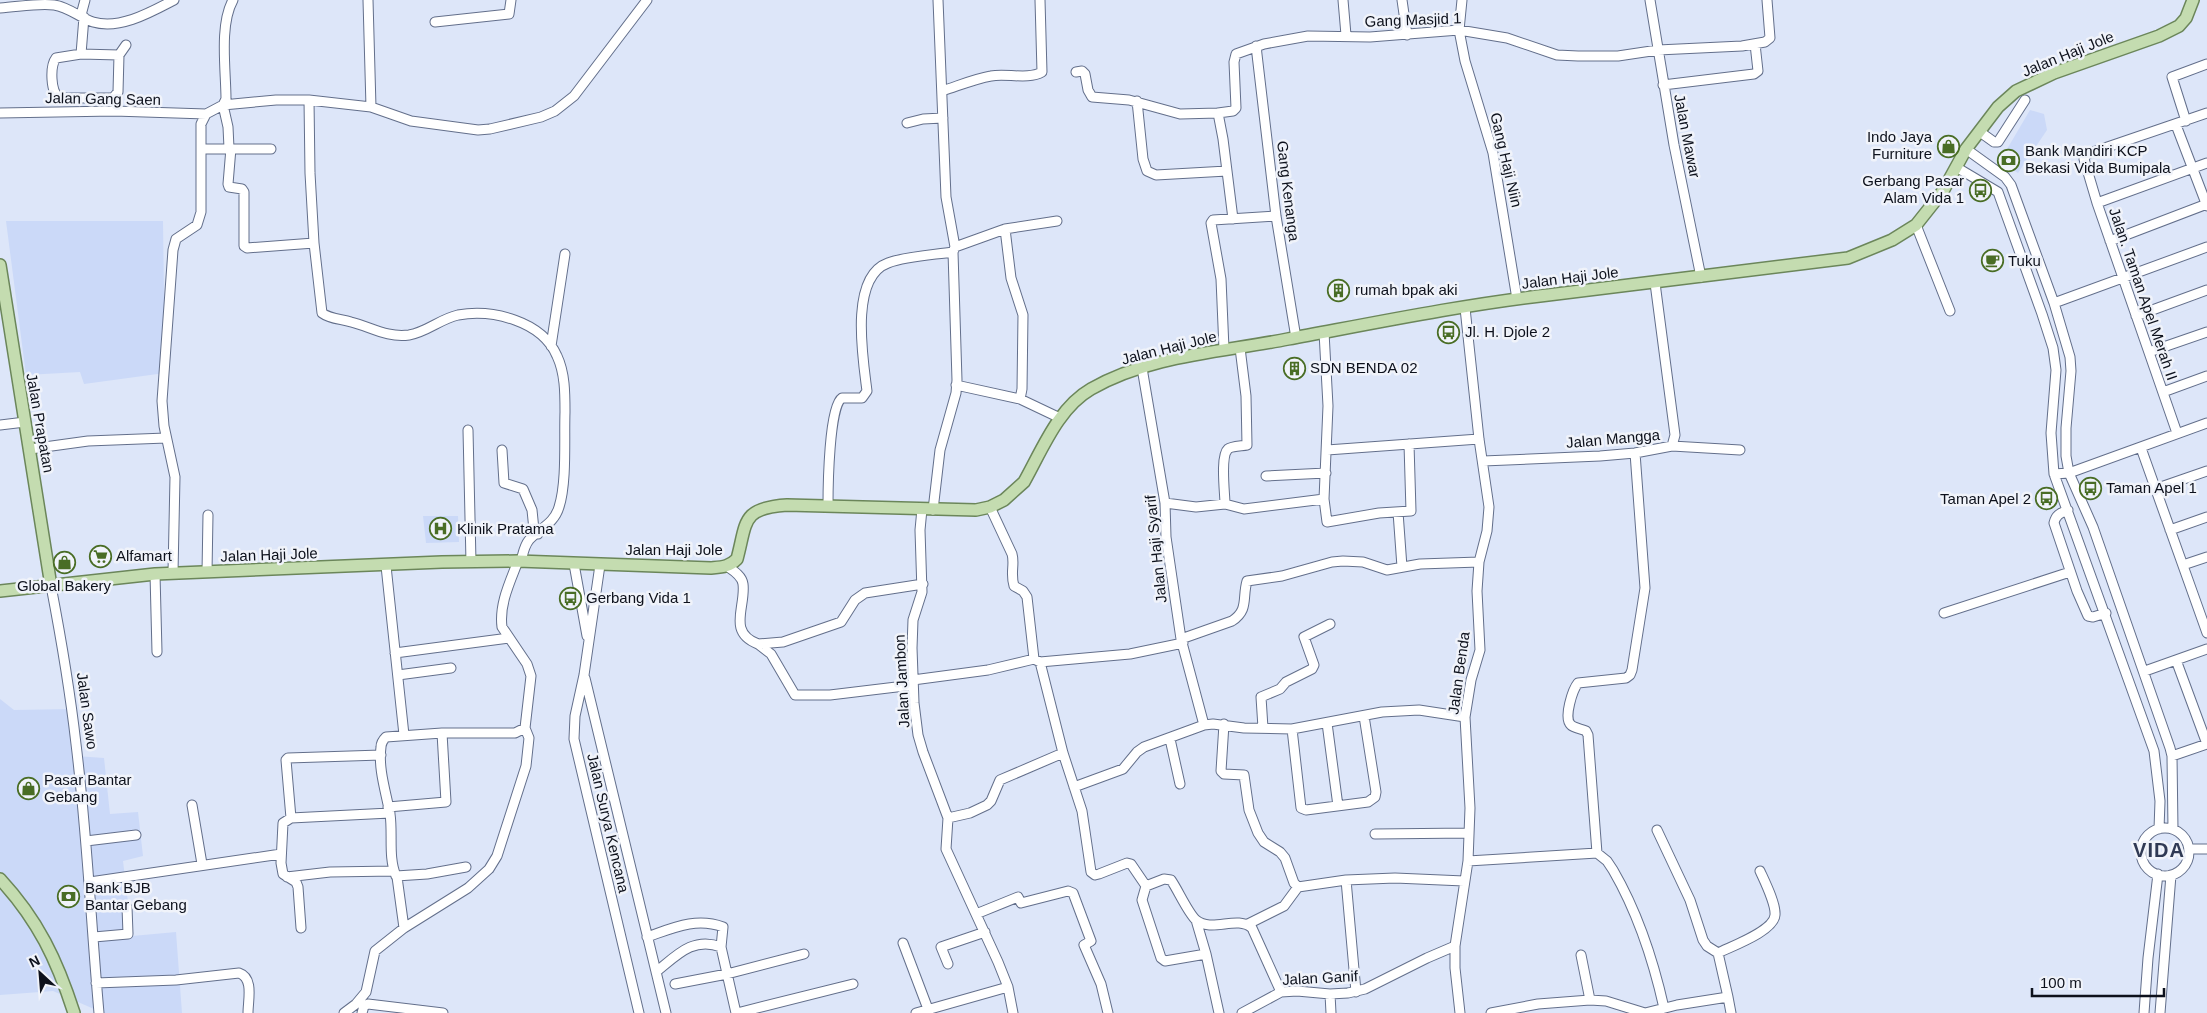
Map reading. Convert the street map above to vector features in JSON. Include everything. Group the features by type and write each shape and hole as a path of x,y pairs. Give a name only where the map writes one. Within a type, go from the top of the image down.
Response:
{"main road":[{"name":"Jalan Haji Jole","path":"51,586 154,574 471,562 520,561 600,565 728,567 737,559 747,519 755,512 776,506 927,510 976,510 990,507 1011,495 1024,482 1060,418 1078,397 1116,377 1142,368 1190,355 1240,348 1517,299 1848,258 1892,240 1916,225 1943,191 1966,149 1998,107 2016,91 2054,73 2159,36 2180,26 2194,0"},
{"name":"Jalan Prapatan","path":"0,265 51,586"},
{"path":"0,591 51,586"},
{"path":"0,879 23,904 47,943 62,974 74,1013"}],"street":[{"path":"81,54 82,16 85,0"},
{"path":"0,8 46,4 57,5 92,22 100,23 128,21 174,0"},
{"path":"233,0 226,33 226,99 224,105 230,148 228,184 229,187 242,189 244,192 244,246 247,248 314,243"},
{"path":"368,0 371,106"},
{"path":"435,22 509,14 511,0"},
{"path":"173,573 175,477 166,438 162,401 173,250 176,239 197,225 201,212 201,124 206,114 224,105 276,100 310,100 371,106 410,121 478,130 542,117 555,111 574,96 647,0"},
{"name":"Jalan Jambon","path":"938,0 946,197 954,249 956,393 940,450 927,510 920,530 923,584 914,620 913,683 918,735 948,818 946,849 985,932 1008,987 1013,1013"},
{"path":"942,91 993,76 1020,76 1042,72 1040,0"},
{"path":"1344,0 1346,35"},
{"path":"1402,0 1407,35"},
{"name":"Gang Haji Niin","path":"1462,0 1459,30 1470,79 1493,153 1517,299"},
{"name":"Jalan Mawar","path":"1650,0 1663,85 1701,277"},
{"path":"1663,85 1754,74 1758,70 1756,44 1765,42 1770,38 1767,0"},
{"name":"Gang Masjid 1","path":"1218,113 1232,111 1236,108 1234,57 1238,53 1256,46 1308,36 1346,35 1370,37 1459,30 1507,38 1557,55 1618,56 1658,50 1756,44"},
{"path":"119,55 81,54 56,58 53,62 54,92 56,96 60,98 113,98 116,96 118,92 119,55 126,45"},
{"name":"Gang Kenanga","path":"1256,46 1276,216 1296,338"},
{"path":"2186,121 2172,77 2207,64"},
{"path":"1076,72 1082,71 1085,74 1089,93 1092,97 1137,102 1180,114 1218,113 1233,219"},
{"path":"310,100 310,173 314,243 322,313 326,317 352,322 375,331 398,336 419,333 448,318 460,315 497,315 538,332 551,346 557,356 565,387 562,486 559,507 555,515 538,534 529,540 524,548 504,597 501,619 502,627 530,670 525,728 529,738 526,766 497,856 489,869 468,888 404,928 375,951 366,992 356,1004 344,1013"},
{"path":"1980,132 1994,142 1998,142 2025,100"},
{"path":"1137,102 1143,159 1147,171 1156,175 1227,171"},
{"name":"Jalan Gang Saen","path":"0,113 104,111 206,114"},
{"path":"2110,241 2207,205 2176,125 2207,113"},
{"path":"907,122 943,118"},
{"name":"Jalan. Taman Apel Merah II","path":"2176,125 2087,154 2084,164 2178,433"},
{"path":"201,148 271,148"},
{"path":"1966,149 2005,177 2011,185 2054,303 2070,356 2071,372 2066,428 2066,456 2069,473 2093,527 2145,671 2172,758 2173,829"},
{"path":"2097,203 2207,163"},
{"path":"1956,167 1998,192 2053,348 2056,370 2051,433 2054,474 2106,613 2154,751 2160,801 2159,829"},
{"path":"1998,192 2005,177"},
{"path":"1224,350 1221,279 1211,223 1213,220 1276,216"},
{"path":"828,506 830,459 836,406 842,398 862,398 867,391 862,326 865,290 874,272 889,262 954,249 1005,229 1057,221"},
{"path":"1916,225 1950,311"},
{"path":"1005,229 1011,278 1023,315 1022,389 1020,399"},
{"path":"2054,303 2207,247"},
{"path":"551,346 565,254"},
{"name":"Jalan Mangga","path":"1483,461 1635,453 1672,446 1674,435 1655,283"},
{"path":"2136,316 2207,290"},
{"name":"Jalan Benda","path":"1460,1013 1455,976 1456,946 1468,861 1469,832 1469,772 1465,717 1471,680 1480,650 1477,591 1479,562 1487,531 1488,506 1465,308"},
{"path":"1324,332 1328,406 1324,499 1328,523 1379,513 1409,512 1412,510 1409,444"},
{"path":"2149,352 2207,332"},
{"path":"1225,504 1224,475 1226,452 1230,448 1247,445 1246,396 1240,348"},
{"name":"Jalan Haji Syarif","path":"1142,368 1165,503 1166,537 1182,641 1204,725"},
{"path":"2163,392 2207,376"},
{"path":"956,385 1020,399 1060,418"},
{"path":"0,424 25,422"},
{"path":"2054,474 2069,473 2207,423"},
{"path":"468,430 471,562"},
{"path":"30,449 88,441 166,438"},
{"path":"1327,450 1479,439"},
{"path":"1672,446 1740,450"},
{"path":"2141,448 2207,633"},
{"path":"502,450 504,484 523,489 532,510 534,530 538,534"},
{"path":"1597,853 1588,735 1586,731 1571,725 1568,720 1568,714 1575,687 1578,683 1626,678 1632,670 1645,588 1635,453"},
{"path":"2155,490 2207,471"},
{"path":"1266,476 1326,473"},
{"path":"1165,503 1196,507 1225,504 1244,509 1324,499"},
{"path":"990,507 1014,558 1011,571 1014,586 1023,591 1026,597 1037,660 1086,828 1092,872 1095,875 1099,874 1127,862 1146,886"},
{"path":"2068,510 2058,514 2054,522 2070,572 2088,616 2093,617 2106,613"},
{"path":"1398,512 1402,567"},
{"path":"207,572 208,515"},
{"path":"2170,530 2207,517"},
{"path":"2183,565 2207,557"},
{"path":"728,567 737,574 743,584 740,625 742,632 771,654 795,695 830,695 913,683 1037,660 1130,654 1182,641 1239,617 1245,604 1247,581 1282,576 1332,562 1363,562 1387,570 1420,564 1479,562"},
{"name":"Jalan Surya Kencana","path":"574,564 588,639"},
{"name":"Jalan Surya Kencana","path":"600,565 584,675 575,716 574,739 639,1013"},
{"path":"386,566 404,735"},
{"path":"1944,613 2070,572"},
{"path":"154,574 157,652"},
{"path":"758,644 783,642 841,622 856,600 865,593 923,584"},
{"name":"Jalan Sawo","path":"51,586 64,655 76,744 90,882 99,1013"},
{"path":"2198,605 2207,602"},
{"path":"1263,728 1261,697 1280,689 1287,681 1312,669 1314,665 1304,637 1330,624"},
{"path":"395,653 509,638"},
{"path":"2145,671 2207,650"},
{"path":"2155,762 2172,758 2207,744 2176,660"},
{"path":"398,675 451,668"},
{"path":"584,675 666,1013"},
{"path":"1074,787 1123,769 1137,752 1204,725 1224,724 1292,729 1382,712 1419,710 1465,717"},
{"path":"1292,729 1301,808 1306,810 1368,802 1375,797 1364,716"},
{"path":"1327,723 1338,806"},
{"path":"1224,724 1221,771 1224,774 1244,775 1249,810 1258,833 1264,842 1280,852 1288,865 1294,883 1298,887"},
{"path":"404,928 381,755 382,741 386,737 442,732 515,733 525,728"},
{"path":"300,928 298,887 296,882 283,874 281,854 282,827 285,820 389,810 446,802 442,732"},
{"path":"1170,739 1180,784"},
{"path":"948,818 981,808 991,801 1000,780 1063,753"},
{"path":"291,818 286,760 288,758 381,755"},
{"path":"192,805 202,864"},
{"path":"2159,829 2173,829 2184,836 2190,849 2187,863 2178,872 2171,875 2158,874 2152,871 2143,861 2142,848 2148,836 2159,829"},
{"path":"1657,830 1690,900 1703,940 1706,946 1718,953 1732,1013"},
{"path":"1375,834 1469,832"},
{"path":"86,841 136,835"},
{"path":"2190,849 2207,849"},
{"path":"1468,861 1597,853 1607,861 1618,878 1641,928 1653,961 1659,1011"},
{"path":"90,882 202,864 281,854"},
{"path":"287,877 330,872 396,874 466,867"},
{"path":"1718,953 1763,931 1773,922 1775,910 1760,871"},
{"path":"2144,1013 2148,958 2158,874"},
{"path":"2160,1013 2171,875"},
{"path":"1248,924 1284,906 1298,887 1346,880 1395,878 1464,881"},
{"path":"1206,954 1165,961 1161,958 1142,900 1142,894 1146,886 1164,879 1170,880 1196,920 1206,954 1219,1013"},
{"path":"1346,880 1356,992"},
{"path":"976,914 1018,897 1020,903 1068,891 1073,893 1091,942 1084,945 1102,984 1108,1013"},
{"path":"94,937 128,934 127,907"},
{"path":"1196,920 1210,925 1241,922 1248,924 1252,928 1266,956 1281,992"},
{"path":"647,936 691,922 721,926 724,929 721,947 736,1013 853,984"},
{"path":"948,964 941,946 985,932"},
{"path":"656,972 687,948 698,943 721,947"},
{"path":"903,943 928,1009"},
{"name":"Jalan Ganif","path":"1242,1013 1281,992 1297,990 1330,994 1356,992 1456,946"},
{"path":"675,984 727,974 804,954"},
{"path":"1581,955 1590,1000"},
{"path":"96,982 186,979 244,974 248,980 248,1013"},
{"path":"916,1013 1008,987"},
{"path":"1330,994 1330,1013"},
{"path":"1491,1013 1538,1004 1590,1000 1606,1001 1645,1013 1677,1009 1728,997"},
{"path":"362,1013 364,1006 368,1004 443,1013"},
{"path":"1538,1004 1541,1013"}],"shaded area":[{"path":"2030,110 2044,114 2047,130 2018,173 2000,161"},
{"path":"6,221 163,221 165,373 84,384 80,372 26,375"},
{"name":"Klinik Pratama","path":"423,516 458,516 459,542 426,543"},
{"path":"0,699 14,710 73,709 76,756 104,758 110,814 138,812 143,856 123,861 132,936 176,932 182,1013 103,1013 53,991 0,995"}],"place":[{"name":"Indo Jaya Furniture","path":"1948,146"},
{"name":"Bank Mandiri KCP Bekasi Vida Bumipala","path":"2009,160"},
{"name":"Gerbang Pasar Alam Vida 1","path":"1980,190"},
{"name":"Tuku","path":"1992,261"},
{"name":"rumah bpak aki","path":"1339,290"},
{"name":"Jl. H. Djole 2","path":"1449,332"},
{"name":"SDN BENDA 02","path":"1294,368"},
{"name":"Taman Apel 1","path":"2090,488"},
{"name":"Taman Apel 2","path":"2047,499"},
{"name":"Klinik Pratama","path":"441,529"},
{"name":"Alfamart","path":"100,556"},
{"name":"Global Bakery","path":"64,563"},
{"name":"Gerbang Vida 1","path":"570,598"},
{"name":"Pasar Bantar Gebang","path":"28,789"},
{"name":"Bank BJB Bantar Gebang","path":"69,897"}],"district":[{"name":"VIDA","path":"2159,850"}]}
